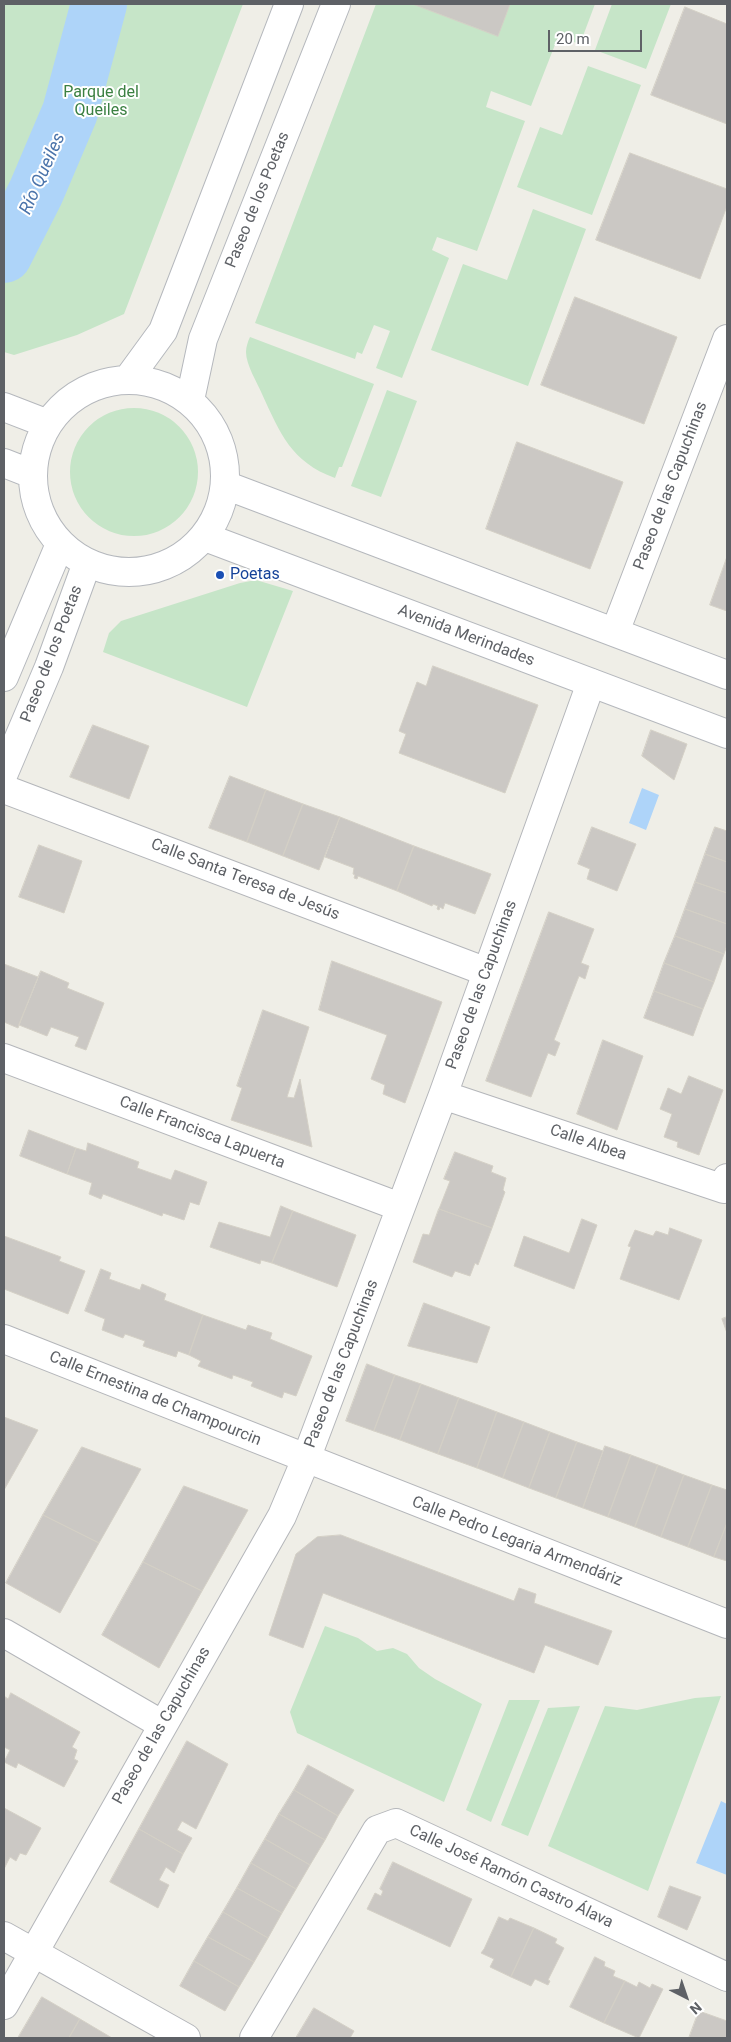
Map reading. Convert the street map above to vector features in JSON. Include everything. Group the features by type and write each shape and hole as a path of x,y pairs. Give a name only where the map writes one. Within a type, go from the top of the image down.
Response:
{"street":[{"path":"128,379 162,331 289,4"},
{"name":"Paseo de los Poetas","path":"190,400 204,339 336,4"},
{"name":"Paseo de las Capuchinas","path":"615,632 727,339"},
{"path":"128,379 161,384 190,400 211,424 223,453 226,486 219,513 205,537 180,558 150,570 118,572 87,563 60,544 45,523 35,500 32,474 37,448 48,424 69,401 97,385 128,379"},
{"path":"4,407 48,424"},
{"path":"4,463 32,474"},
{"path":"226,486 727,675"},
{"name":"Avenida Merindades","path":"205,537 727,734"},
{"name":"Paseo de los Poetas","path":"4,677 60,544"},
{"name":"Paseo de los Poetas","path":"4,773 49,667 87,563"},
{"name":"Paseo de las Capuchinas","path":"4,2005 282,1516 306,1459 442,1095 591,683"},
{"name":"Calle Santa Teresa de Jesús","path":"4,789 487,972"},
{"name":"Calle Francisca Lapuerta","path":"4,1058 400,1207"},
{"name":"Calle Albea","path":"442,1095 724,1189 727,1178"},
{"name":"Calle Ernestina de Champourcin","path":"4,1339 306,1459"},
{"name":"Calle Pedro Legaria Armendáriz","path":"306,1459 727,1624"},
{"path":"4,1633 163,1725"},
{"name":"Calle José Ramón Castro Álava","path":"254,2038 377,1830 396,1823 727,1978"},
{"path":"4,1936 186,2038"}],"green space":[{"name":"Parque del Queiles","path":"4,4 243,4 124,314 77,335 14,355 4,352"},
{"path":"376,4 595,4 580,44 558,37 531,106 491,91 486,107 525,121 477,251 437,237 432,250 449,258 402,378 376,368 390,331 374,325 362,354 357,352 355,359 255,323"},
{"path":"612,4 671,4 646,69 595,50"},
{"path":"588,66 641,85 592,215 517,187 540,127 562,135"},
{"path":"533,209 586,229 528,386 431,350 463,264 507,280"},
{"path":"250,337 374,384 342,467 339,467 335,478 308,464 297,455 281,433 246,357 247,344"},
{"path":"387,390 417,401 381,497 351,486"},
{"path":"134,408 159,412 180,426 194,447 198,472 194,497 180,518 159,532 134,536 109,532 88,518 74,497 70,472 74,447 88,426 109,412"},
{"path":"256,580 293,591 247,707 103,652 109,633 121,621 240,583"},
{"path":"325,1626 358,1638 377,1651 393,1648 407,1654 419,1668 435,1679 482,1704 444,1802 297,1733 290,1712"},
{"path":"721,1696 648,1891 548,1846 605,1706 637,1710 695,1698"},
{"path":"509,1700 540,1700 491,1822 466,1810"},
{"path":"580,1706 528,1836 501,1825 548,1708"}],"water":[{"path":"642,788 659,795 646,830 629,823"},
{"path":"721,1801 727,1804 727,1875 696,1863"}],"building":[{"path":"413,4 510,4 498,36"},
{"path":"685,7 727,24 727,124 651,95"},
{"path":"630,153 727,189 727,206 700,279 596,240"},
{"path":"575,297 677,337 644,424 541,385"},
{"path":"517,442 623,482 590,569 486,529"},
{"path":"727,557 727,611 710,605"},
{"path":"433,666 538,705 505,793 399,753 406,734 399,731 417,682 426,686"},
{"path":"93,725 149,746 129,799 70,777"},
{"path":"651,730 687,744 674,780 642,756"},
{"path":"230,776 266,790 247,842 209,828"},
{"path":"266,790 303,804 283,856 247,842"},
{"path":"303,804 340,817 319,870 283,856"},
{"path":"340,817 414,846 397,891 358,876 357,879 354,878 354,868 325,857"},
{"path":"592,827 636,844 617,891 587,879 590,869 578,864"},
{"path":"715,827 727,831 727,862 705,854"},
{"path":"39,845 82,861 64,913 19,897"},
{"path":"414,846 491,874 475,914 445,903 443,909 440,907 439,910 437,909 438,906 433,904 432,906 397,891"},
{"path":"705,854 727,862 727,893 695,882"},
{"path":"695,882 727,893 727,924 685,909"},
{"path":"685,909 727,924 727,945 724,954 675,936"},
{"path":"549,912 594,929 581,963 589,966 585,979 579,976 554,1040 560,1043 555,1056 548,1053 531,1097 486,1081"},
{"path":"675,936 724,954 714,982 664,963"},
{"path":"332,961 442,1002 405,1103 383,1094 385,1085 371,1079 387,1035 319,1010"},
{"path":"664,963 714,982 703,1009 654,991"},
{"path":"4,964 38,977 18,1028 4,1022"},
{"path":"41,971 69,983 67,988 104,1003 86,1050 75,1046 79,1037 51,1027 47,1036 19,1025"},
{"path":"654,991 703,1009 693,1036 644,1018"},
{"path":"263,1010 309,1027 287,1097 294,1098 300,1079 312,1147 231,1120 242,1088 237,1086"},
{"path":"603,1040 643,1056 617,1130 577,1114"},
{"path":"689,1076 723,1090 699,1155 677,1147 678,1142 664,1137 672,1114 660,1109 668,1088 681,1094"},
{"path":"29,1130 76,1148 67,1174 20,1156"},
{"path":"88,1143 139,1162 137,1168 171,1180 175,1170 207,1182 199,1205 190,1202 184,1220 163,1213 162,1216 103,1194 101,1199 89,1194 92,1183 67,1174 76,1148 86,1151"},
{"path":"455,1152 493,1166 491,1172 506,1178 503,1190 505,1192 492,1228 439,1209 450,1181 444,1179"},
{"path":"281,1206 293,1211 272,1263 261,1260 260,1264 210,1247 219,1222 270,1237"},
{"path":"439,1209 492,1228 478,1265 475,1263 470,1276 455,1271 452,1277 413,1262 423,1234 429,1235"},
{"path":"293,1211 356,1235 337,1287 272,1263"},
{"path":"582,1219 597,1225 574,1289 514,1266 524,1236 569,1253"},
{"path":"670,1228 702,1240 679,1300 620,1279 631,1247 628,1246 635,1230 653,1236 656,1231 668,1235"},
{"path":"4,1236 61,1257 59,1261 85,1271 68,1314 4,1289"},
{"path":"101,1269 111,1273 109,1279 140,1290 142,1284 166,1294 164,1300 203,1315 189,1355 178,1351 176,1357 143,1346 145,1341 125,1334 123,1338 102,1330 105,1319 85,1311"},
{"path":"424,1303 490,1327 477,1363 408,1346"},
{"path":"203,1315 246,1330 248,1325 272,1333 270,1339 312,1356 296,1396 284,1392 282,1398 251,1386 253,1382 233,1375 232,1379 198,1366 201,1361 189,1355"},
{"path":"727,1317 727,1333 722,1319"},
{"path":"367,1364 395,1375 374,1431 346,1421"},
{"path":"395,1375 421,1384 400,1440 374,1431"},
{"path":"421,1384 459,1398 438,1454 400,1440"},
{"path":"459,1398 497,1412 477,1468 438,1454"},
{"path":"497,1412 524,1422 503,1478 477,1468"},
{"path":"4,1417 38,1430 4,1490"},
{"path":"524,1422 550,1432 529,1488 503,1478"},
{"path":"550,1432 577,1442 556,1498 529,1488"},
{"path":"577,1442 603,1451 583,1508 556,1498"},
{"path":"605,1446 631,1455 608,1517 583,1508"},
{"path":"82,1447 141,1469 99,1543 43,1515"},
{"path":"631,1455 658,1465 635,1527 608,1517"},
{"path":"658,1465 684,1475 661,1537 635,1527"},
{"path":"684,1475 712,1485 688,1547 661,1537"},
{"path":"712,1485 727,1490 727,1523 714,1557 688,1547"},
{"path":"184,1486 248,1510 202,1591 143,1562"},
{"path":"43,1515 99,1543 60,1613 6,1583"},
{"path":"727,1523 727,1561 714,1557"},
{"path":"341,1535 514,1601 519,1588 536,1594 534,1603 612,1631 598,1665 545,1645 534,1673 323,1593 303,1648 269,1635 296,1554 317,1537"},
{"path":"143,1562 202,1591 159,1668 102,1635"},
{"path":"11,1693 80,1732 72,1747 77,1750 74,1759 78,1761 64,1787 18,1763 16,1768 4,1762 10,1750 4,1747 4,1696 8,1699"},
{"path":"187,1741 228,1764 196,1829 182,1821 177,1830 192,1838 183,1854 139,1829"},
{"path":"308,1765 354,1790 338,1816 294,1790"},
{"path":"294,1790 338,1816 325,1840 279,1814"},
{"path":"4,1808 41,1828 26,1855 20,1853 16,1861 10,1857 4,1869"},
{"path":"279,1814 325,1840 310,1865 265,1839"},
{"path":"139,1829 183,1854 174,1873 166,1867 159,1880 169,1885 158,1908 110,1882"},
{"path":"265,1839 310,1865 296,1889 251,1863"},
{"path":"393,1862 472,1899 450,1947 367,1909 375,1893 381,1896 383,1891 380,1889"},
{"path":"251,1863 296,1889 282,1913 237,1888"},
{"path":"670,1886 701,1897 687,1930 658,1917"},
{"path":"237,1888 282,1913 268,1938 223,1912"},
{"path":"223,1912 268,1938 254,1962 208,1937"},
{"path":"499,1917 508,1921 510,1918 534,1928 511,1977 490,1967 494,1959 481,1953"},
{"path":"534,1928 557,1939 555,1943 564,1948 548,1980 550,1981 548,1985 535,1979 531,1986 511,1977"},
{"path":"208,1937 254,1962 239,1987 194,1961"},
{"path":"595,1957 605,1962 604,1966 615,1971 613,1976 625,1981 604,2023 570,2007"},
{"path":"194,1961 239,1987 225,2011 180,1986"},
{"path":"625,1981 637,1987 639,1982 650,1988 652,1984 663,1989 639,2038 604,2023"},
{"path":"42,1997 80,2019 69,2038 18,2038"},
{"path":"314,2008 354,2031 350,2038 296,2038"},
{"path":"699,2011 727,2021 727,2038 689,2038"},
{"path":"80,2019 112,2038 69,2038"}],"waterway":[{"name":"Río Queiles","path":"4,255 36,192 70,112 99,4"}],"place":[{"name":"Poetas","path":"220,575"}]}
